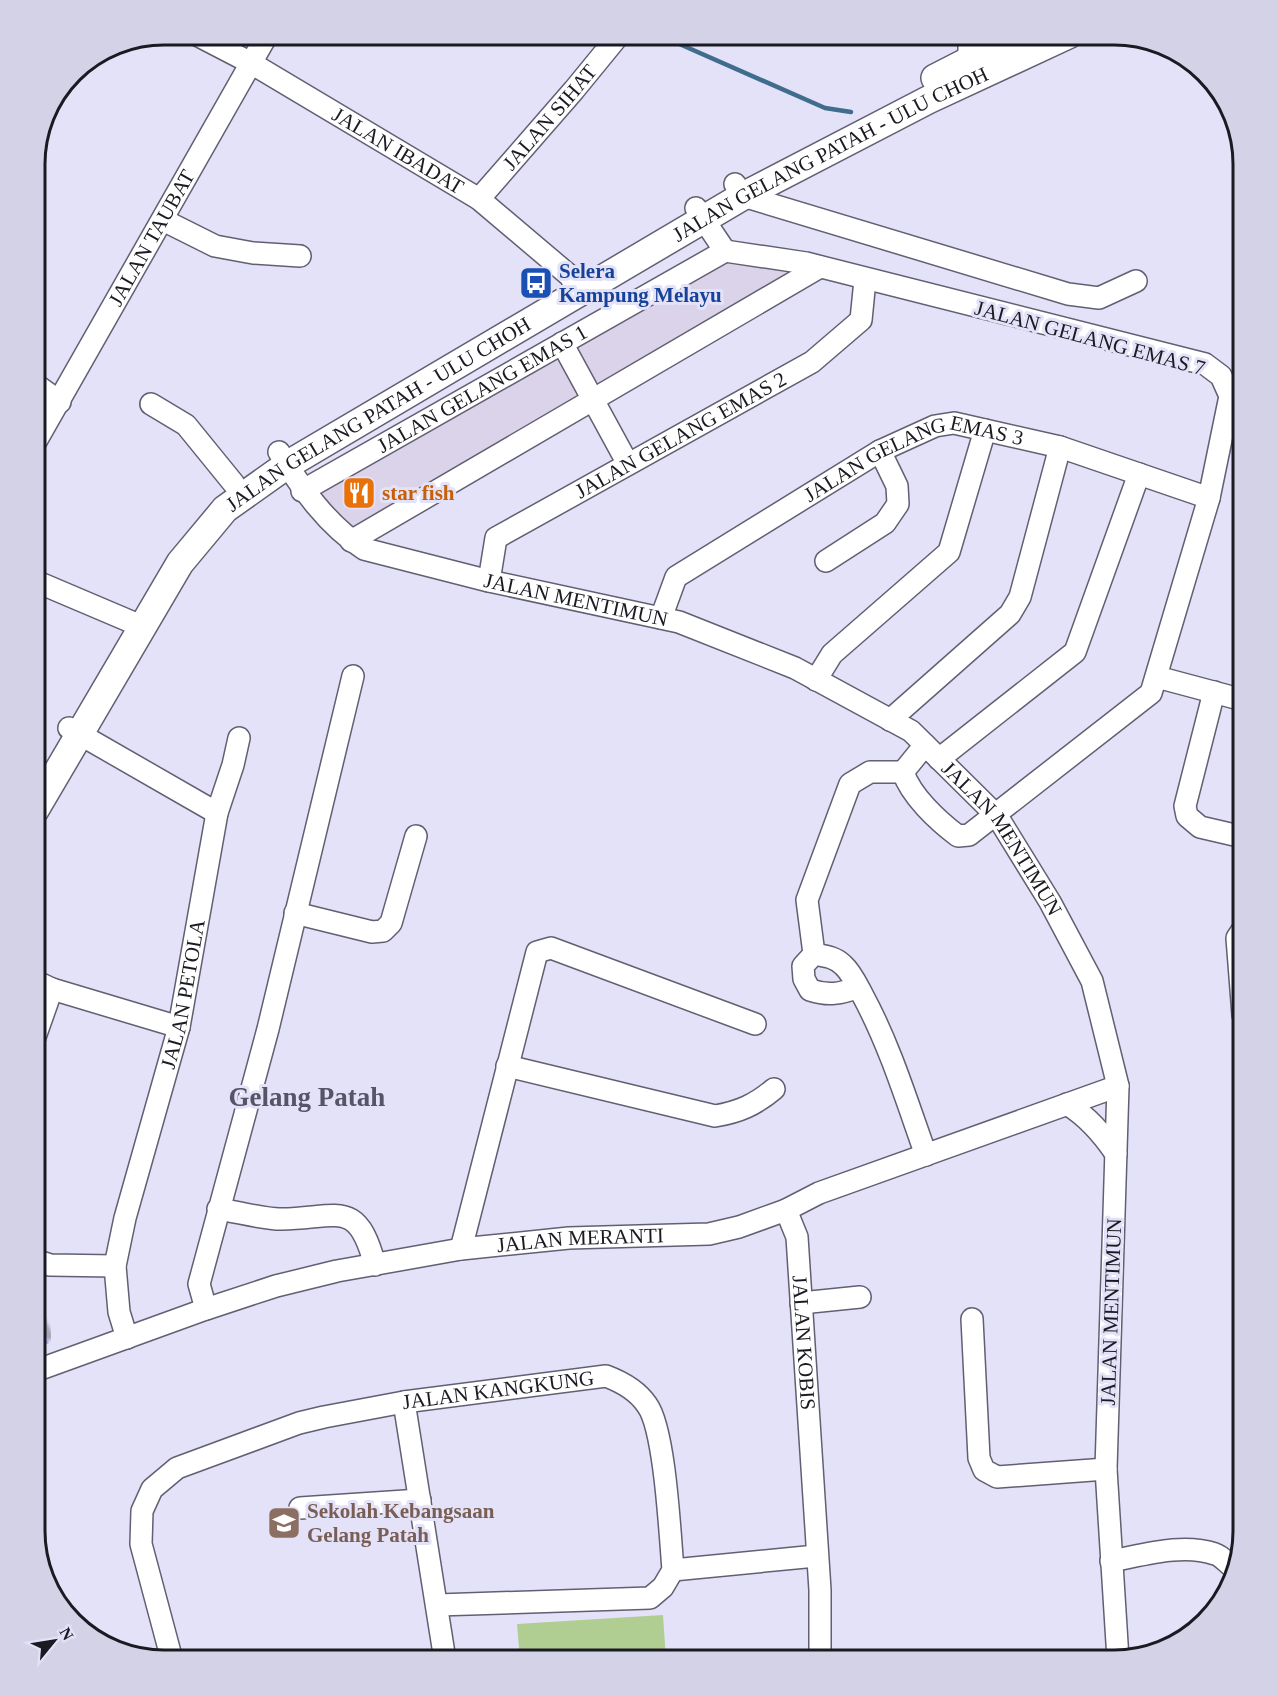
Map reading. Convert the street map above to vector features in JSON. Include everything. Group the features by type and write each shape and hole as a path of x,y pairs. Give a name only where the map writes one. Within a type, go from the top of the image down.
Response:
{"main road":[{"name":"JALAN GELANG PATAH - ULU CHOH","path":"45,790 171,556 215,498 234,484 283,458 575,284 699,214 981,45"},
{"name":"JALAN GELANG PATAH - ULU CHOH","path":"739,190 928,100 1034,45"},
{"name":"JALAN GELANG PATAH - ULU CHOH","path":"136,623 180,563 225,509 283,458"},
{"name":"JALAN GELANG PATAH - ULU CHOH","path":"45,772 75,731"}],"street":[{"name":"JALAN IBADAT","path":"217,45 479,199 575,284"},
{"name":"JALAN TAUBAT","path":"45,426 261,45"},
{"name":"JALAN SIHAT","path":"479,199 611,45"},
{"path":"739,190 1068,294 1099,298 1136,281"},
{"path":"699,214 725,251"},
{"path":"163,220 215,246 253,253 300,256"},
{"name":"JALAN GELANG EMAS 7","path":"725,251 820,267 1205,364 1221,376 1230,396 1209,498 1151,693 997,816 969,835 958,836 947,827 906,783 903,772"},
{"name":"JALAN GELANG EMAS 1","path":"302,491 725,251"},
{"path":"351,541 820,267"},
{"name":"JALAN GELANG EMAS 2","path":"489,581 496,537 812,362 861,320 865,280"},
{"path":"562,343 628,464"},
{"path":"45,391 60,402"},
{"path":"151,404 186,425 234,484"},
{"name":"JALAN GELANG EMAS 3","path":"662,618 676,577 880,451 935,426 954,423 1060,447 1209,498"},
{"path":"816,680 832,654 949,552 985,430"},
{"path":"890,720 1010,614 1020,597 1060,447"},
{"path":"826,561 885,523 898,504 897,486 880,451"},
{"name":"JALAN MENTIMUN","path":"283,458 302,491 351,541 364,549 489,581 679,622 795,668 911,731 997,816 1050,902 1092,981 1118,1086 1106,1469 1117,1650"},
{"path":"858,987 843,993 824,995 810,990 804,979 803,966 814,954 807,900 850,784 870,772 903,772 1075,652 1139,474"},
{"path":"45,585 136,623"},
{"path":"206,1309 199,1284 268,1029 353,676"},
{"path":"1156,677 1233,697"},
{"path":"1214,692 1185,806 1187,816 1200,827 1233,834"},
{"path":"75,731 217,813"},
{"name":"JALAN PETOLA","path":"127,1338 119,1312 115,1266 125,1218 179,1027 217,813 233,765 239,738"},
{"path":"295,913 372,933 383,931 391,922 416,836"},
{"path":"461,1249 535,957 546,947 755,1024"},
{"path":"814,954 831,957 844,966 858,987 874,1017 900,1080 926,1155"},
{"path":"45,986 179,1027"},
{"path":"507,1066 715,1116 737,1112 756,1104 774,1089"},
{"name":"JALAN MERANTI","path":"45,1367 276,1286 375,1265 461,1249 569,1238 709,1234 740,1227 786,1210 819,1193 1118,1086"},
{"path":"1067,1104 1083,1114 1105,1137 1116,1154"},
{"path":"218,1209 278,1220 340,1215 352,1218 360,1225 369,1241 375,1265"},
{"name":"JALAN KOBIS","path":"786,1210 797,1237 820,1590 820,1650"},
{"path":"45,1263 115,1266"},
{"path":"801,1303 860,1297"},
{"path":"972,1319 979,1458 984,1470 997,1477 1106,1469"},
{"name":"JALAN KANGKUNG","path":"169,1650 141,1544 142,1511 152,1489 177,1468 299,1423 404,1402 606,1376 626,1384 648,1405 659,1432 674,1570"},
{"path":"404,1402 444,1650"},
{"path":"300,1508 420,1500"},
{"path":"1111,1561 1186,1549 1217,1554 1229,1563"},
{"path":"438,1605 650,1598 663,1587 674,1570 816,1556"}],"shaded area":[{"path":"725,251 806,263 351,541 302,491"}],"green space":[{"path":"663,1615 665,1650 519,1650 517,1624"}],"waterway":[{"path":"682,45 825,108 851,112"}],"place":[{"name":"Selera Kampung Melayu","path":"536,283"},
{"name":"star fish","path":"359,493"},
{"name":"Sekolah Kebangsaan Gelang Patah","path":"284,1523"}],"district":[{"name":"Gelang Patah","path":"307,1097"}]}
